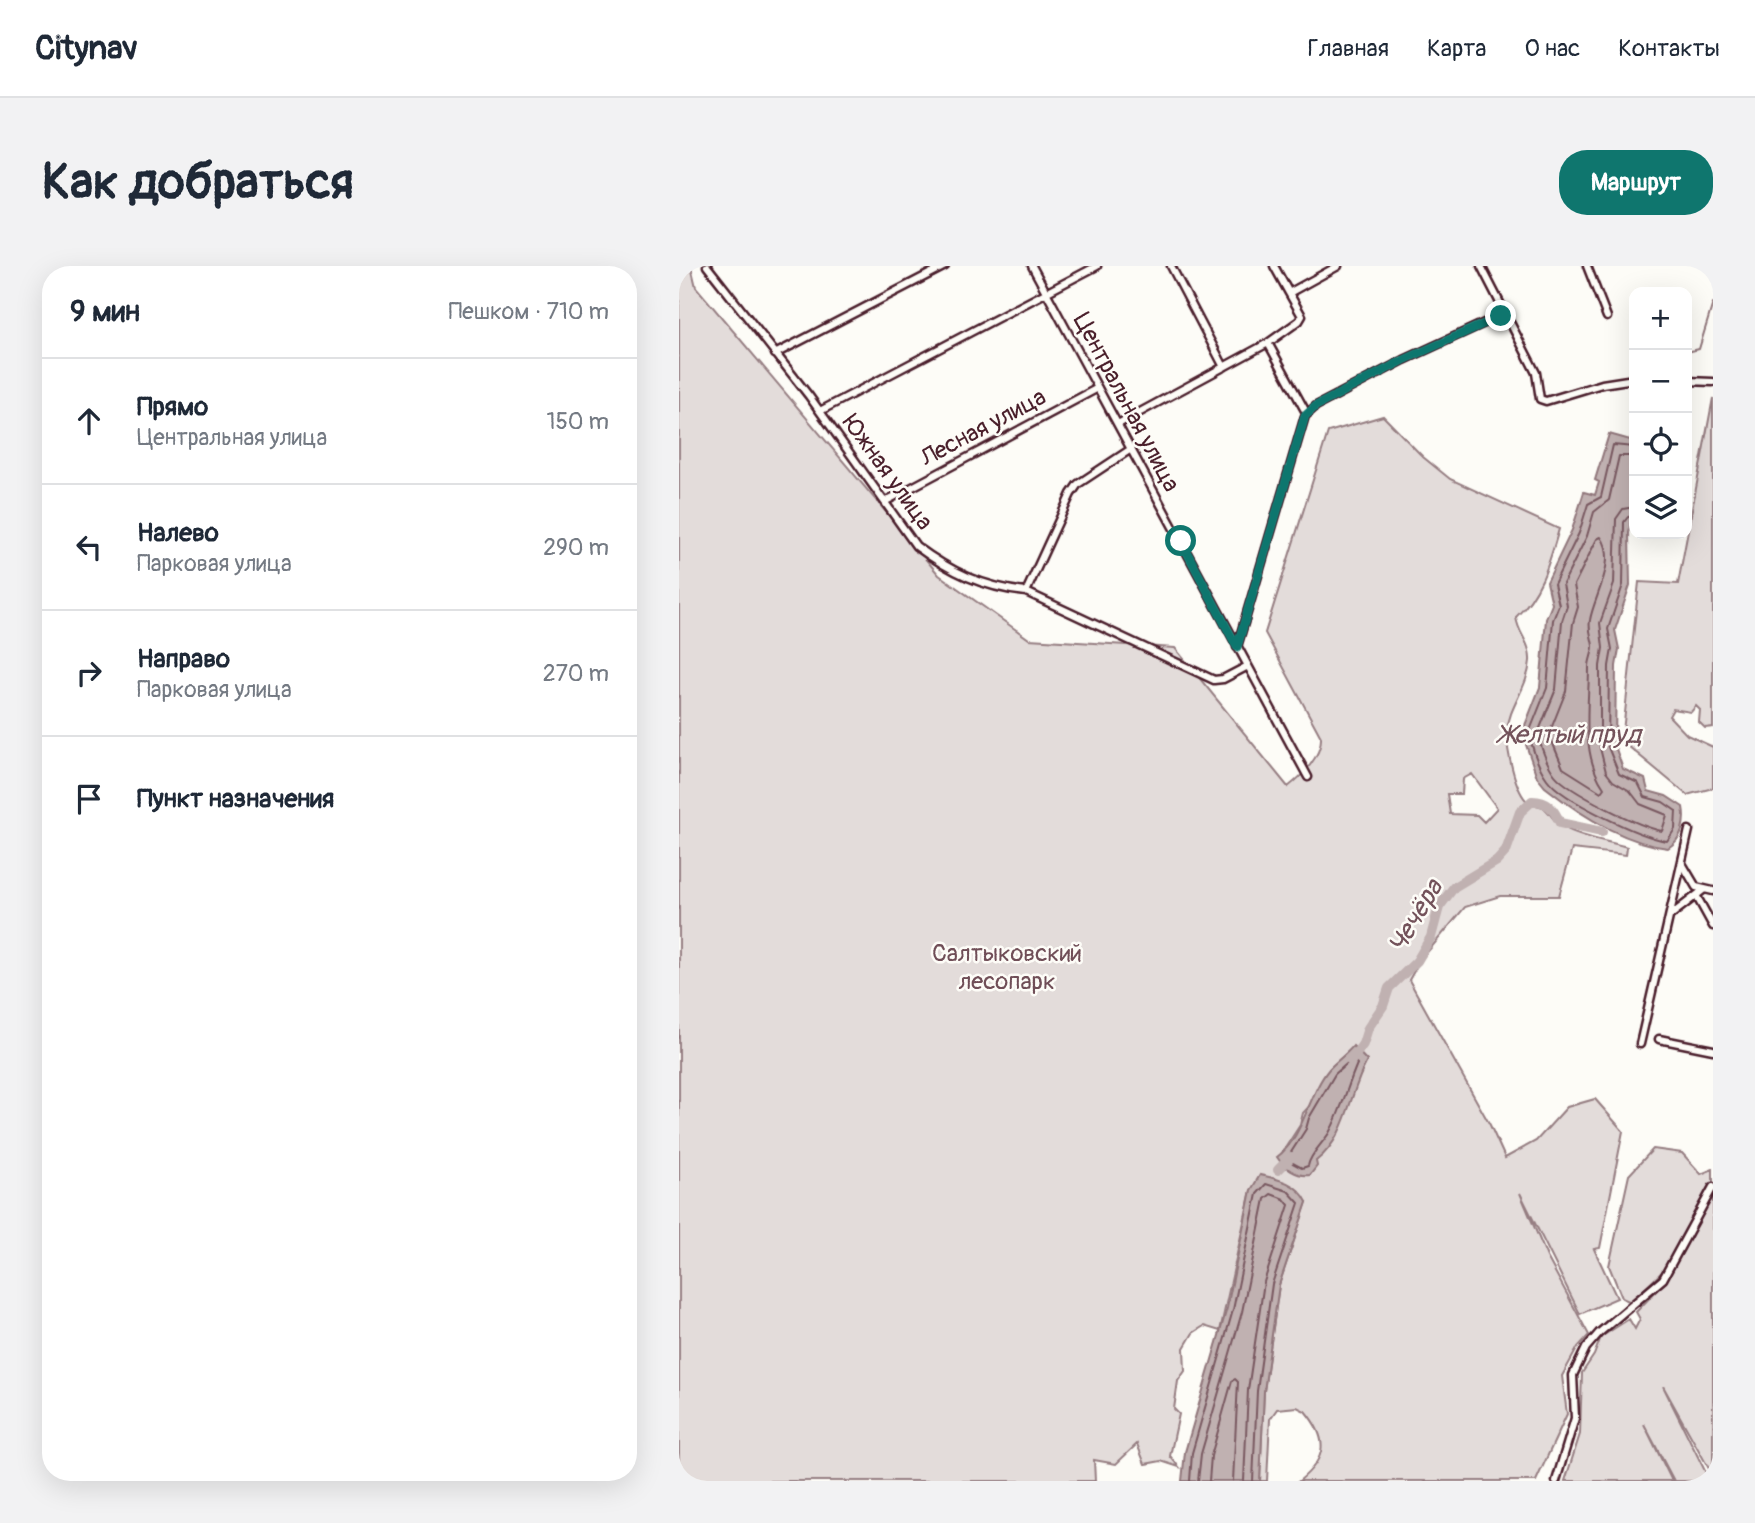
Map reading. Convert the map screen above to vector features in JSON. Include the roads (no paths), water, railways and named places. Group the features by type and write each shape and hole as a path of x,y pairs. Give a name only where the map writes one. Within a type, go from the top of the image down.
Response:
{"street":[{"path":"775,354 945,266"},
{"name":"Центральная улица","path":"1032,266 1308,778"},
{"path":"821,411 1097,266"},
{"path":"1171,266 1224,367"},
{"path":"1118,424 1268,343 1299,321 1302,316 1274,266"},
{"path":"1289,293 1338,266"},
{"path":"1481,266 1536,373 1540,399 1546,401 1602,384 1629,380"},
{"path":"1587,266 1607,317"},
{"name":"Южная улица","path":"709,267 821,411 916,546 934,560 992,589 1026,592 1170,657 1214,680 1246,667"},
{"path":"1237,647 1291,458 1307,414 1316,406 1404,360 1506,313"},
{"path":"1268,343 1307,414"},
{"path":"1692,381 1713,382"},
{"name":"Лесная улица","path":"886,501 1098,388"},
{"path":"1026,592 1070,494 1079,484 1131,449"},
{"path":"1640,1044 1689,830"},
{"path":"1683,864 1713,926"},
{"path":"1668,918 1699,894 1713,891"},
{"path":"1659,1039 1713,1050"},
{"path":"1556,1481 1574,1418 1573,1375 1586,1348 1599,1333 1663,1279 1713,1187"}],"water":[{"name":"Желтый пруд","path":"1609,434 1629,440 1630,585 1615,630 1619,649 1616,666 1615,746 1623,769 1645,779 1648,791 1666,796 1683,807 1682,830 1677,840 1668,848 1619,834 1545,787 1537,777 1522,733 1540,687 1546,619 1552,604 1547,582 1572,530 1584,492 1595,495 1599,482 1595,480"},
{"path":"1353,1046 1367,1061 1341,1128 1335,1140 1316,1161 1317,1166 1310,1175 1296,1173 1283,1165 1277,1157 1294,1138 1322,1079"},
{"path":"1260,1175 1293,1186 1307,1202 1279,1285 1264,1391 1260,1481 1182,1481 1185,1452 1227,1308 1251,1190"}],"waterway":[{"name":"Чечёра","path":"1692,351 1699,349 1713,303"},
{"name":"Чечёра","path":"1351,1061 1383,1006 1389,988 1417,961 1431,937 1439,907 1454,887 1497,861 1506,851 1520,812 1532,801 1542,802 1550,807 1560,823 1602,832"},
{"name":"Чечёра","path":"1278,1170 1291,1157"}],"park label":[{"name":"Салтыковский лесопарк","path":"1007,967"}]}
